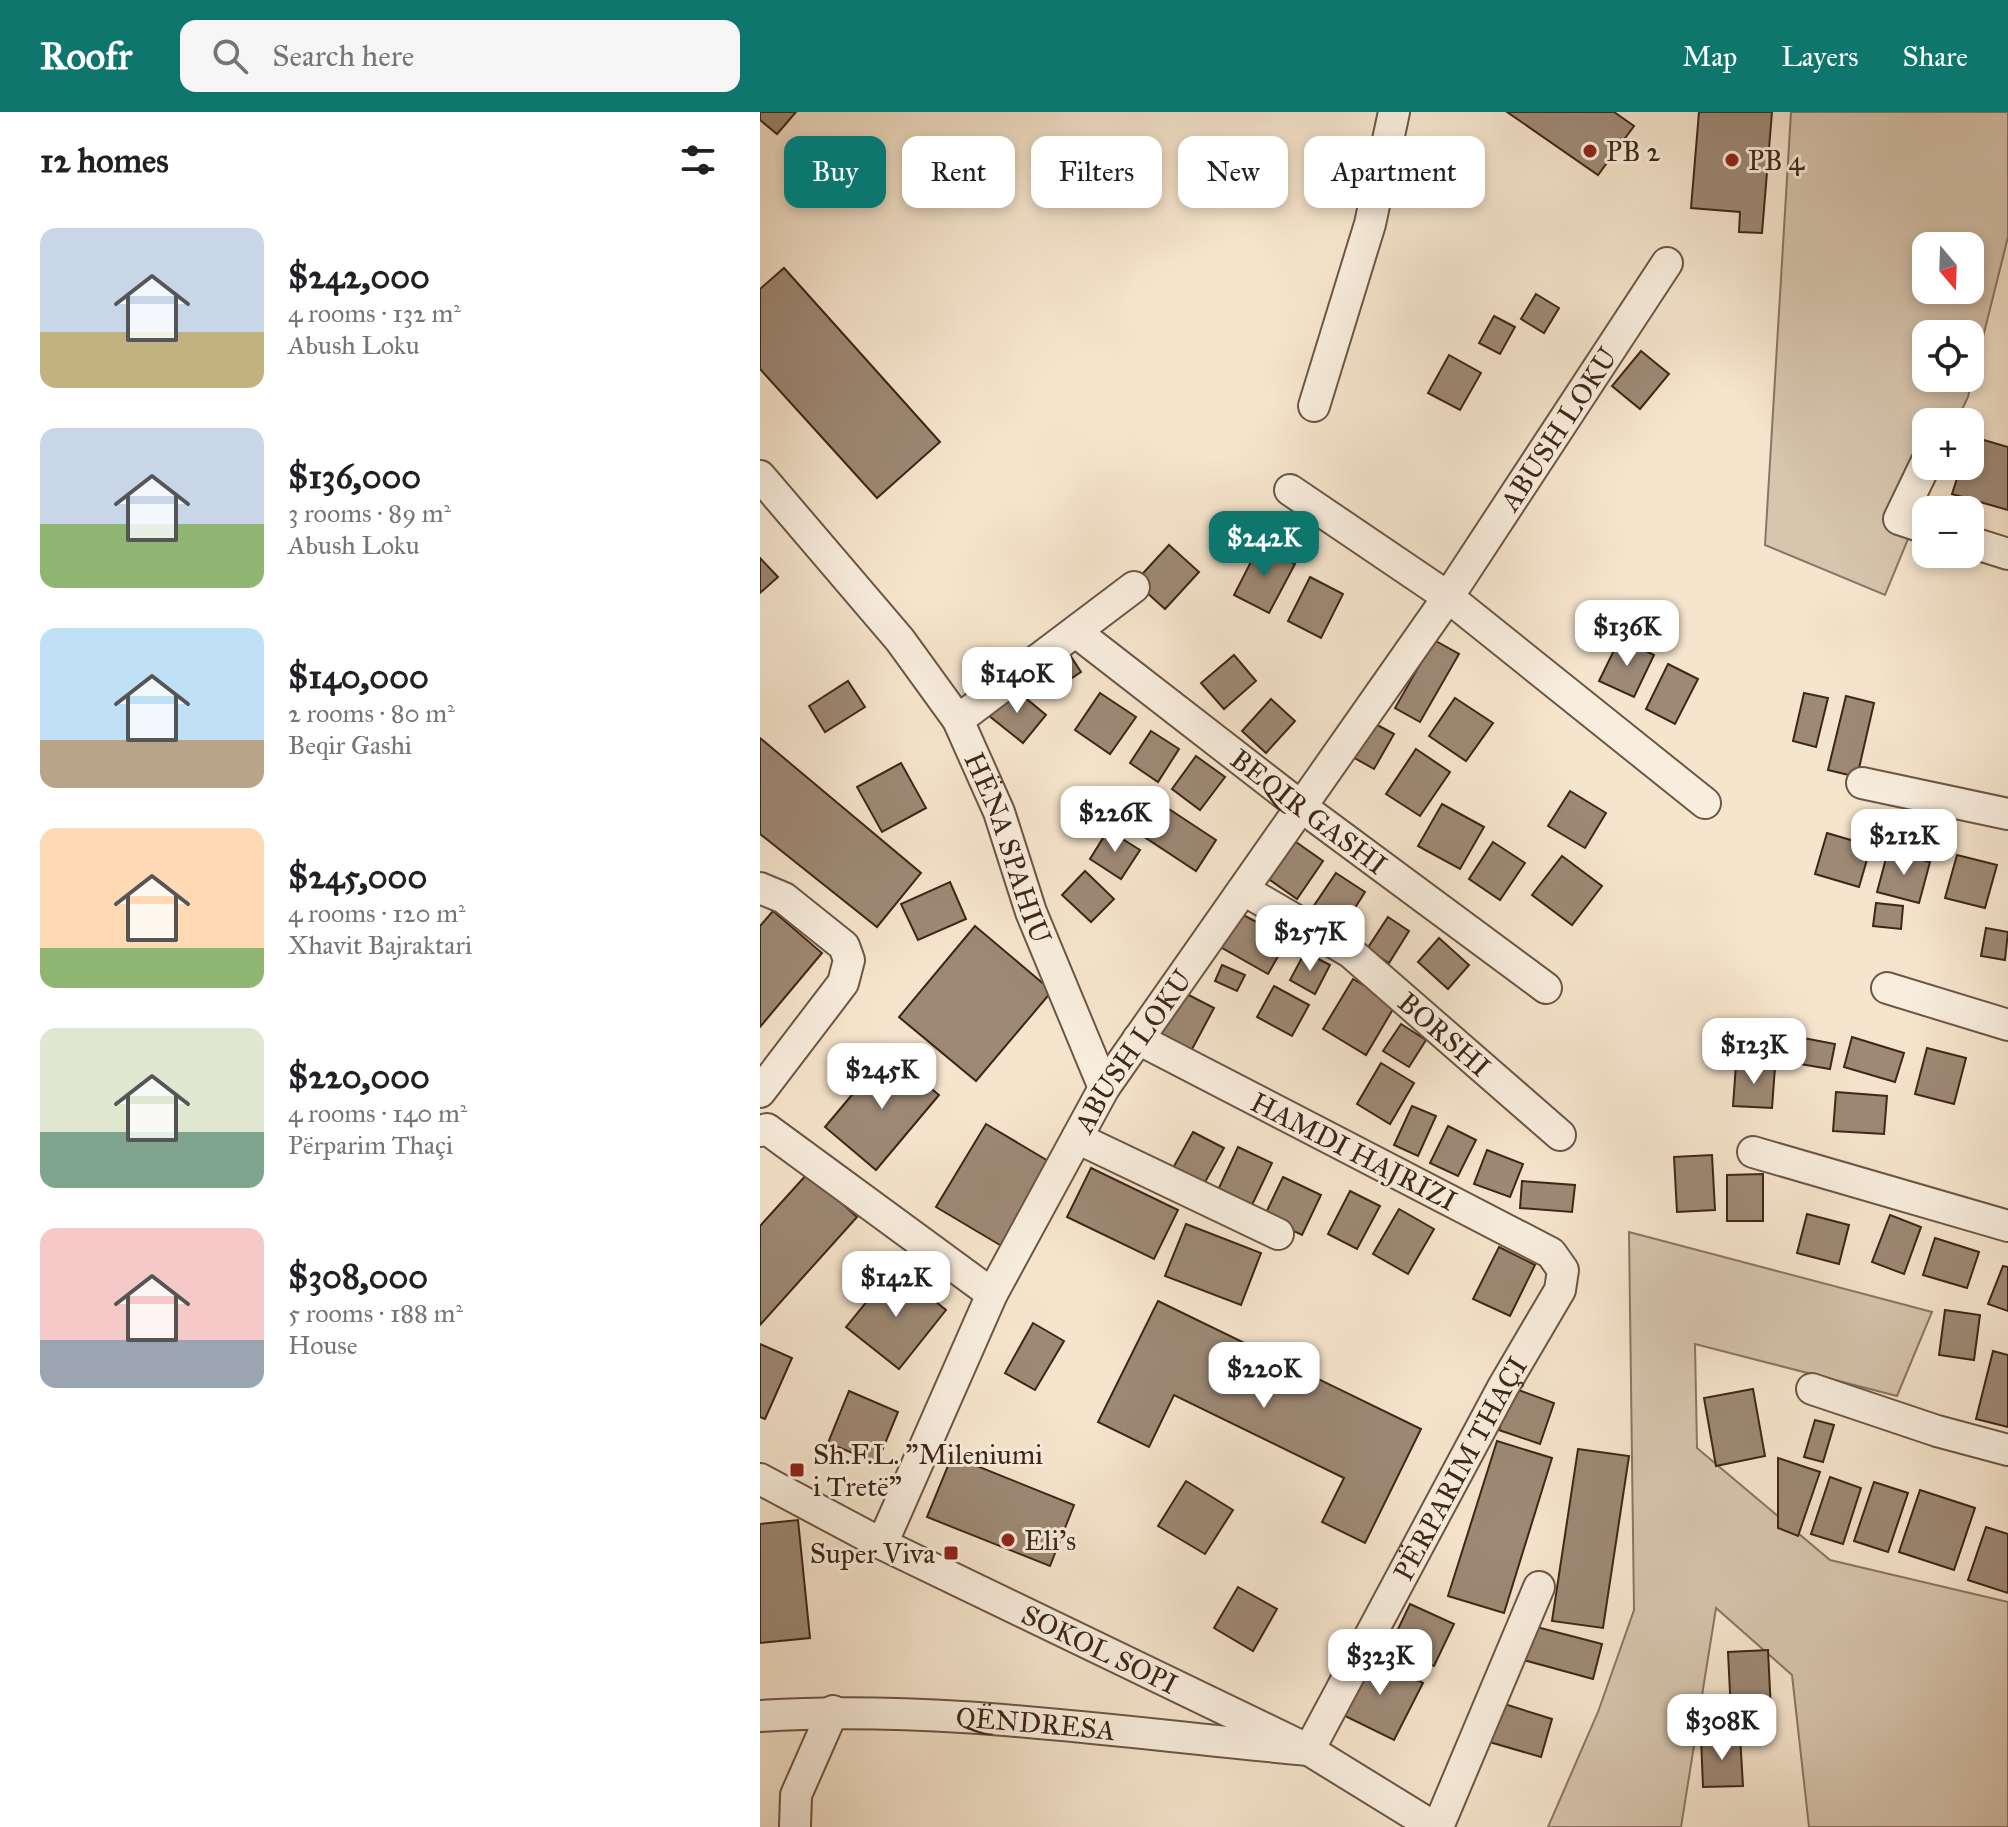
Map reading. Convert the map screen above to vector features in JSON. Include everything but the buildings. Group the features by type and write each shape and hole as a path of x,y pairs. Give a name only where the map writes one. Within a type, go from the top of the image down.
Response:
{"street":[{"path":"1314,406 1370,224 1394,112"},
{"name":"ABUSH LOKU","path":"882,1544 992,1294 1104,1088 1448,597 1667,263"},
{"name":"HËNA SPAHIU","path":"760,476 900,640 958,720 999,812 1031,912 1104,1088"},
{"path":"1912,523 1899,519 1918,480"},
{"path":"1290,490 1448,597 1705,803"},
{"path":"1984,546 2008,554"},
{"path":"958,720 1134,587"},
{"name":"BEQIR GASHI","path":"1076,632 1303,808 1546,988"},
{"path":"1862,783 2008,814"},
{"path":"760,888 784,898 844,946 849,960 843,983 760,1092"},
{"name":"BORSHI","path":"1244,890 1350,952 1560,1135"},
{"path":"1887,988 2008,1025"},
{"name":"HAMDI HAJRIZI","path":"1138,1039 1551,1253 1563,1270"},
{"path":"760,1131 767,1129 992,1294"},
{"path":"1077,1138 1278,1234"},
{"path":"1753,1152 2008,1226"},
{"name":"PËRPARIM THAÇI","path":"1309,1750 1503,1387 1560,1290 1563,1270"},
{"path":"1812,1389 1937,1431 2008,1450"},
{"name":"SOKOL SOPI","path":"760,1479 882,1544 1309,1750 1436,1827"},
{"path":"1436,1827 1539,1587"},
{"path":"795,1827 796,1795 833,1711"},
{"name":"QËNDRESA","path":"760,1716 833,1711 949,1718 1309,1750"}],"shaded area":[{"path":"1791,112 2008,112 2008,237 1984,333 1984,320 1912,320 1912,392 1969,392 1963,408 1912,408 1912,480 1932,480 1926,496 1912,496 1912,529 1885,595 1765,545"},
{"path":"1629,1232 1932,1312 1897,1396 1695,1344 1697,1448 1830,1560 2008,1602 2008,1827 1809,1827 1792,1675 1716,1608 1681,1827 1548,1827 1598,1712 1634,1610"}],"place":[{"name":"PB 2","path":"1590,151"},
{"name":"PB 4","path":"1732,160"},
{"name":"Sh.F.L. \"Mileniumi i Tretë\"","path":"797,1470"},
{"name":"Eli's","path":"1008,1540"},
{"name":"Super Viva","path":"951,1553"}]}
